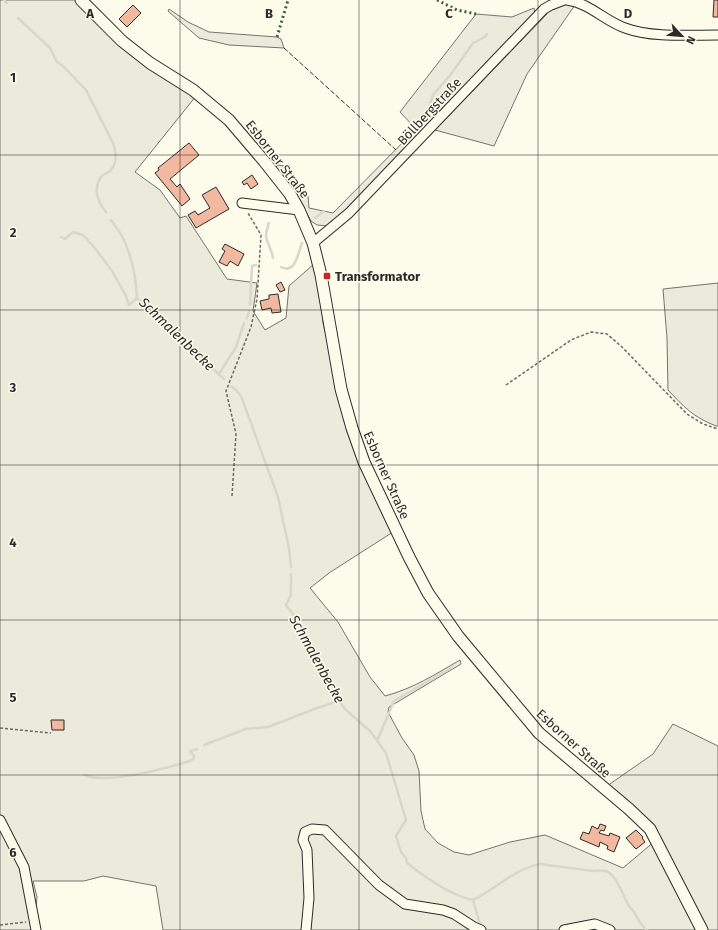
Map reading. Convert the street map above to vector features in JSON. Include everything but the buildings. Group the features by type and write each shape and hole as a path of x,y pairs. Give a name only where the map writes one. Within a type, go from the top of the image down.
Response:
{"main road":[{"name":"Esborner Straße","path":"81,0 122,41 150,62 193,90 229,120 277,177 299,210 313,243 321,275 341,389 352,428 364,462 428,593 458,636 539,733 629,809 650,829 702,930"}],"street":[{"name":"Böllbergstraße","path":"313,243 349,213 544,9 551,5 566,0 582,4 612,23 627,29 645,33 718,35"},
{"path":"242,203 299,210"},
{"path":"0,820 24,867 35,925"},
{"path":"306,930 309,898 307,850 303,840 305,832 312,829 325,830 379,885 405,904 443,910 454,914 474,927 482,930"},
{"path":"564,930 595,924 610,930"}],"path":[{"path":"232,496 236,434 226,391 252,327 257,299 261,235 242,203"},
{"path":"506,385 571,340 591,332 607,334 622,347 686,414 703,424 718,429"},
{"path":"0,728 51,733"},
{"path":"0,925 35,925"}],"shaded area":[{"path":"0,0 76,0 196,96 135,172 160,190 180,218 186,216 227,279 257,283 253,311 265,330 286,318 289,286 314,264 321,297 323,323 335,372 393,532 329,573 310,588 338,622 370,677 385,696 433,676 460,660 461,664 389,707 388,712 402,738 414,755 419,771 421,811 425,829 438,843 454,852 469,855 510,842 545,835 623,868 655,841 699,930 163,930 156,886 103,876 84,881 33,881 37,897 34,930 0,930"},
{"path":"566,4 575,5 527,74 494,146 435,130 547,14 547,11"},
{"path":"534,8 535,14 339,217 329,226 317,225 311,221 300,201 276,167 278,165 284,166 308,196 309,208 333,213 416,129 400,112 476,14 512,17"},
{"path":"169,9 188,22 209,32 277,37 281,39 284,48 229,45 199,38 168,11"},
{"path":"718,283 718,426 716,426 708,423 689,411 668,390 667,338 663,289"},
{"path":"673,724 718,746 718,930 708,930 659,836 607,786 653,754"}],"waterway":[{"name":"Schmalenbecke","path":"4,0 7,3"},
{"name":"Schmalenbecke","path":"18,18 50,48 57,62 63,66 86,90 113,143 116,153 115,164 111,170 101,177 97,186 99,200 106,212"},
{"path":"421,117 428,110 433,95 451,74 473,43 485,37 487,34"},
{"path":"315,218 324,211"},
{"name":"Schmalenbecke","path":"111,220 122,236 129,252 135,275 137,298 224,379"},
{"path":"269,223 266,235 273,258"},
{"path":"61,237 65,239 73,232 83,235 112,271 126,296 129,305 137,298"},
{"path":"281,267 286,269 293,265 298,257 302,243"},
{"path":"250,305 252,266 256,265"},
{"path":"247,318 249,311"},
{"path":"219,374 236,347 244,323"},
{"name":"Schmalenbecke","path":"231,386 241,396 278,497 289,548 291,567"},
{"name":"Schmalenbecke","path":"291,574 291,595 286,605 302,626 310,650 334,687 338,699 345,709 370,731 386,753 406,820 396,836 401,852 406,858 407,863 430,880 447,890 473,900 522,870 540,864 593,871 606,871 616,880 628,905 647,930"},
{"path":"376,738 378,739 394,701 453,667"},
{"path":"204,745 246,729 268,727 339,701"},
{"path":"85,775 95,778 121,777 167,768 190,761 194,756 190,751 197,749"},
{"path":"473,900 480,924"}],"hedge":[{"path":"277,37 288,0"},
{"path":"437,0 457,10 476,14"}],"fence":[{"path":"284,48 396,150"}],"place":[{"name":"Transformator","path":"327,276"}]}
